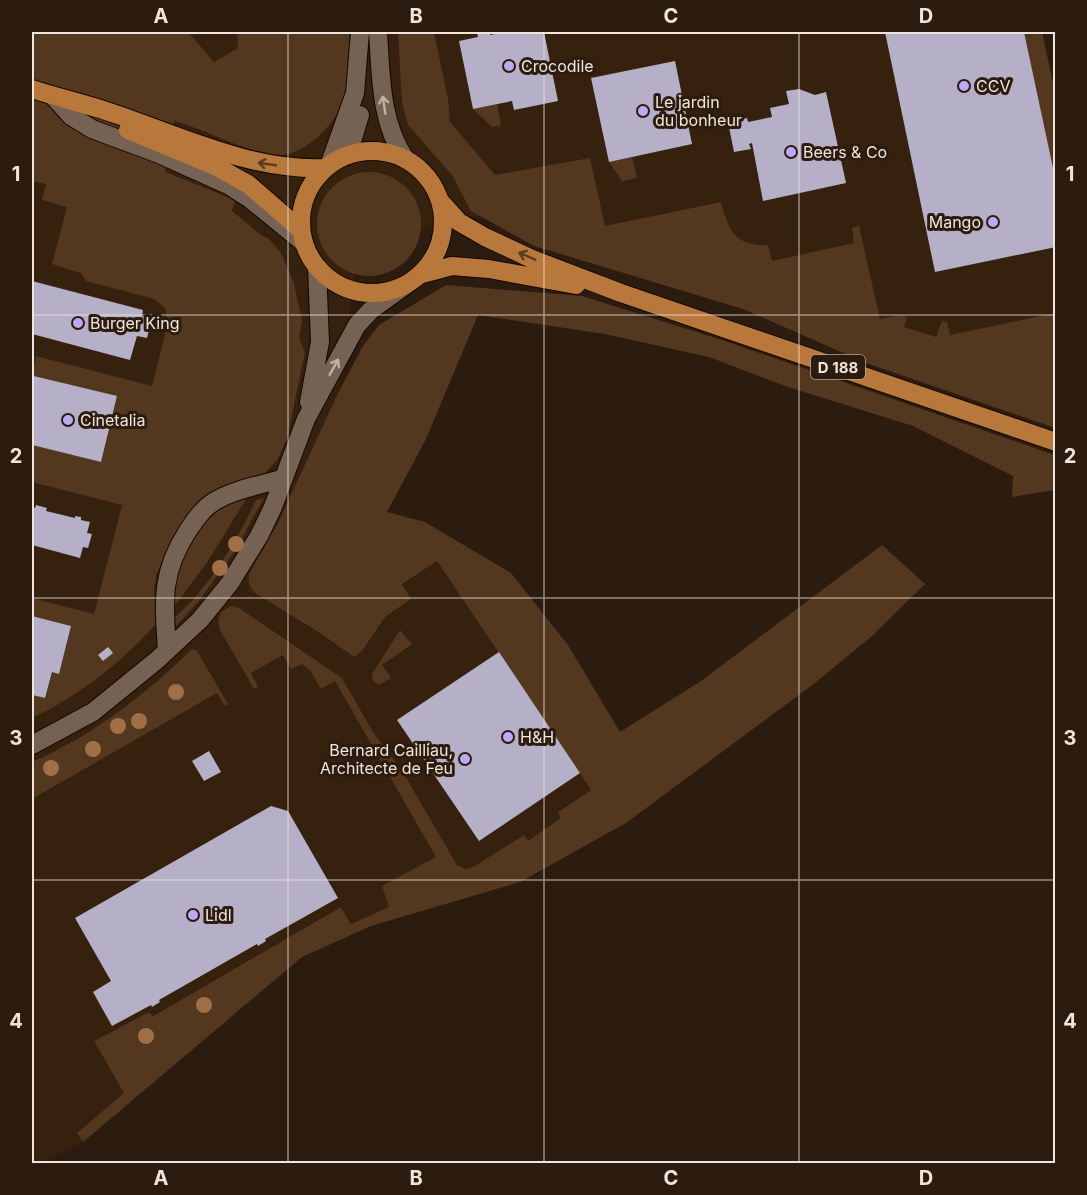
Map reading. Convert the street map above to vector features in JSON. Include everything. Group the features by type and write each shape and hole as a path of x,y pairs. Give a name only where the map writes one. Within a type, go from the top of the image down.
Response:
{"main road":[{"path":"32,89 88,104 249,161 304,169 328,165 348,155 367,151 387,152 405,159 421,170 433,185 441,202 444,221 441,241 434,258 422,274 406,285 388,291 368,293 349,290 332,281 317,268 302,236 303,203 308,190 328,165"},
{"name":"D 188","path":"441,202 459,222 532,259 621,293 1056,442"},
{"name":"D 188","path":"422,274 452,266 489,269 621,293"}],"street":[{"path":"328,165 355,93 360,32"},
{"path":"348,155 362,110 378,32"},
{"path":"378,32 382,89 387,120 394,143 405,159"},
{"path":"53,96 71,116 92,129 159,154 243,194 302,236"},
{"path":"306,419 320,342 317,268"},
{"path":"32,745 93,712 167,651 200,620 230,583 259,536 306,419 357,325 370,310 406,285"},
{"path":"167,651 165,589 168,571 183,538 193,523 204,508 213,501 284,478"}],"shaded area":[{"path":"32,32 1042,32 1056,93 1055,369 943,348 520,205 359,247 338,393 278,523 250,572 255,593 354,657 369,641 385,617 411,599 402,584 437,561 591,790 558,811 562,818 528,841 524,835 473,867 465,869 436,858 421,867 389,907 351,924 341,907 152,1016 149,1012 94,1041 124,1093 78,1133 83,1142 39,1164 32,1163"},
{"path":"32,32 188,32 214,62 238,48 237,32 349,32 349,66 343,100 333,120 307,146 285,155 262,152 174,121 165,172 235,200 232,211 261,235 268,238 281,253 294,284 302,321 299,338 305,352 287,439 277,460 265,473 177,532 156,575 154,592 156,624 114,665 83,689 32,718 32,695 45,698 52,672 59,674 71,626 32,616 32,598 94,614 122,505 32,482 32,445 101,462 117,397 32,375 36,356 152,386 168,322 165,308 154,299 86,281 81,273 52,264 67,207 42,200 46,184 32,181"},
{"path":"398,32 434,32 448,99 450,122 495,175 590,158 605,226 721,202 730,228 735,234 748,243 768,245 772,261 854,243 852,228 859,226 880,319 901,315 907,317 904,327 936,337 942,321 947,322 950,335 1055,313 1055,428 866,363 743,309 534,246 471,211 452,175 408,125 402,103"},
{"path":"1024,32 1042,32 1055,93 1055,182"},
{"path":"497,104 501,125 492,127 473,109"},
{"path":"632,157 637,178 622,181 609,162"},
{"path":"369,172 389,176 406,187 417,204 421,224 417,244 406,261 389,272 369,276 349,272 332,261 321,244 317,224 321,204 332,187 349,176"},
{"path":"446,285 582,296 719,339 1055,455 1055,490 1012,497 1013,476 913,426 785,386 709,357 605,334 478,315 426,439 387,512 425,522 511,573 568,645 620,732 701,681 882,545 925,584 872,636 815,683 626,823 520,882 371,926 302,957 83,1142 77,1133 124,1093 94,1041 149,1012 153,1016 341,907 351,924 389,907 382,886 436,857 335,681 321,689 310,670 302,664 291,669 283,655 251,673 258,687 254,689 220,630 218,621 221,612 231,606 239,608 342,678 374,734 401,769 457,865 465,869 473,867 524,835 528,841 561,818 558,812 591,790 437,561 402,584 411,599 385,617 362,651 354,657 255,593 249,583 250,572 278,523 338,393 363,346 379,325"},
{"path":"264,498 234,552 198,602 176,626 174,618 199,592 221,563 256,500"},
{"path":"246,499 208,561 173,608 173,588 178,568 197,533 215,511"},
{"path":"400,630 412,644 382,665 391,678 379,685 373,681 372,674"},
{"path":"192,649 197,651 228,704 225,706 217,693 32,799 32,762 76,740 117,713"}],"building":[{"path":"477,32 490,32 490,35 495,32 544,32 558,101 514,110 512,101 473,109 459,41 478,37"},
{"path":"885,32 1024,32 1056,182 1056,247 935,272"},
{"path":"675,61 692,144 609,162 591,78"},
{"path":"799,89 815,95 826,92 846,183 763,201 752,143 749,144 751,149 734,152 728,122 747,118 748,122 772,117 770,108 789,104 786,91"},
{"path":"32,281 143,310 142,316 152,319 147,338 137,336 130,360 32,334"},
{"path":"34,376 117,396 101,462 32,445"},
{"path":"36,505 47,508 46,511 75,518 75,516 81,517 81,520 90,522 87,533 92,534 88,548 83,547 80,558 32,545 32,507 35,508"},
{"path":"32,616 71,626 59,674 52,672 45,698 32,695"},
{"path":"108,647 113,653 103,661 98,655"},
{"path":"499,652 580,773 479,841 397,720"},
{"path":"209,751 221,772 204,781 192,761"},
{"path":"271,806 288,811 338,898 265,939 266,941 258,946 257,944 159,1000 160,1002 152,1007 151,1005 112,1026 93,992 111,981 75,918"}],"place":[{"name":"Crocodile","path":"509,66"},
{"name":"CCV","path":"964,86"},
{"name":"Le jardin du bonheur","path":"643,111"},
{"name":"Beers & Co","path":"791,152"},
{"name":"Mango","path":"993,222"},
{"name":"Burger King","path":"78,323"},
{"name":"Cinetalia","path":"68,420"},
{"name":"H&H","path":"508,737"},
{"name":"Bernard Cailliau, Architecte de Feu","path":"465,759"},
{"name":"Lidl","path":"193,915"}]}
